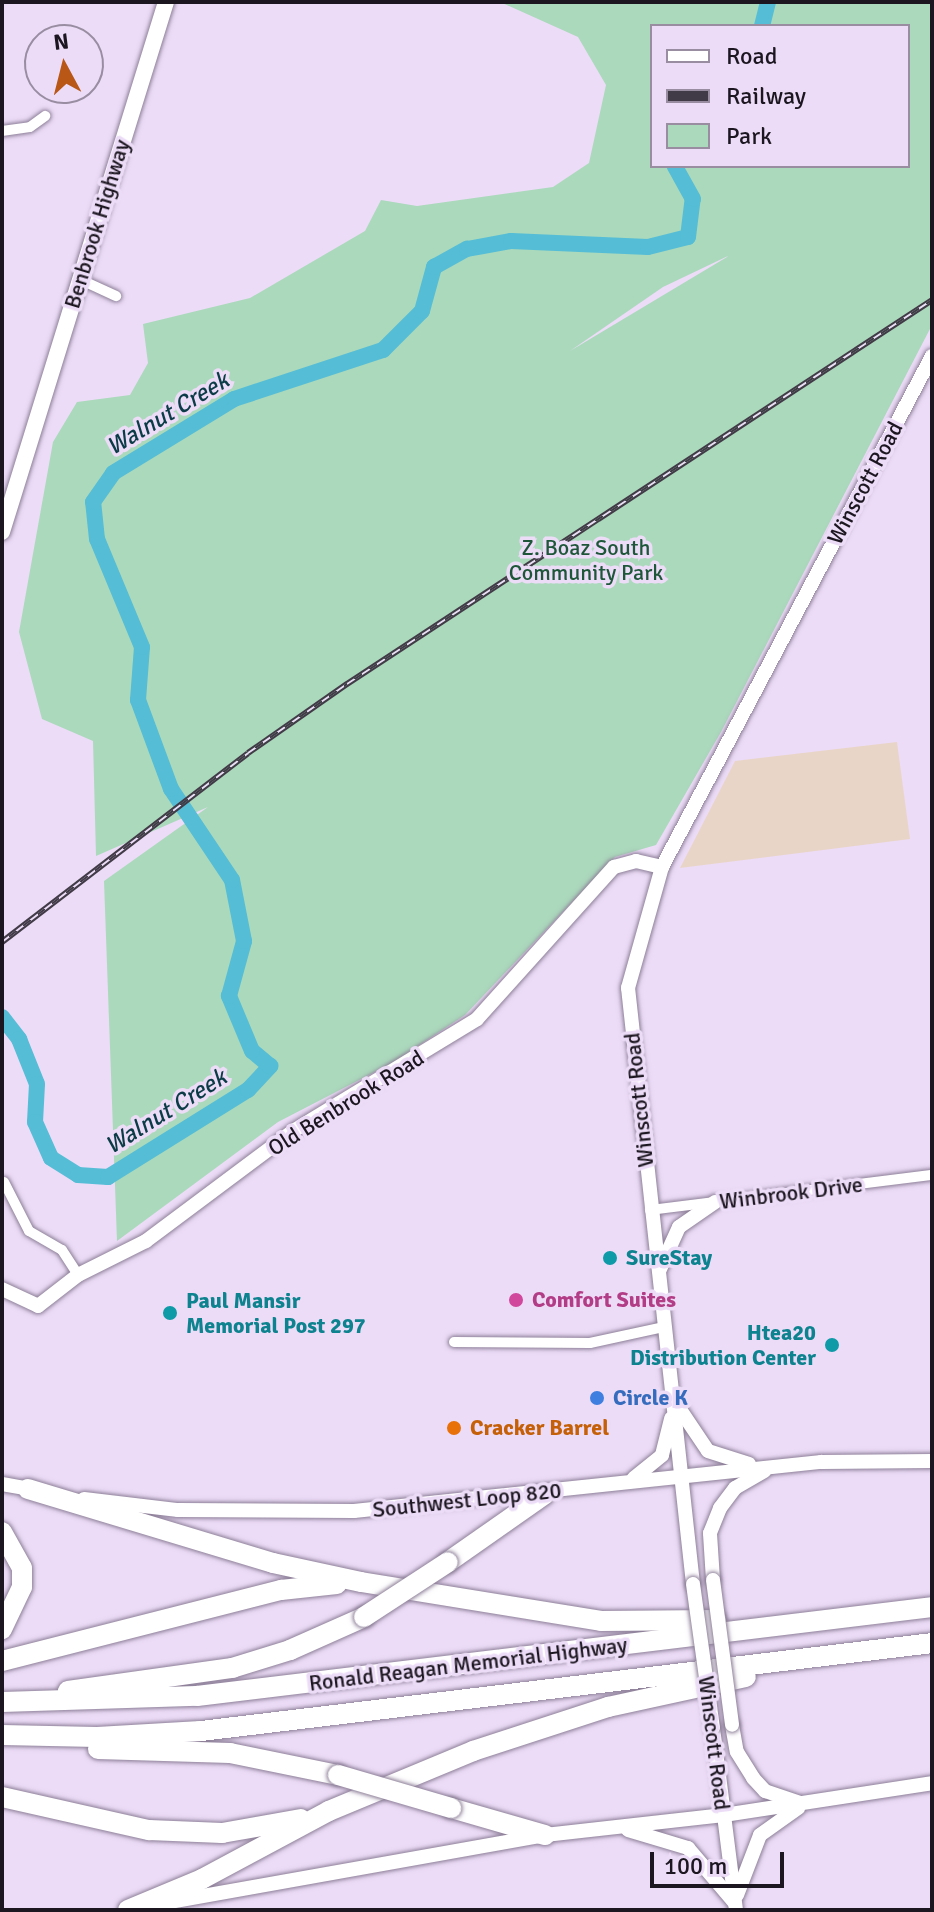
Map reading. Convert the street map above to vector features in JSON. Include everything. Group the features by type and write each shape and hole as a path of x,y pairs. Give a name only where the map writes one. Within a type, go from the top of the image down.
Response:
{"highway":[{"path":"28,1489 273,1563 361,1582 601,1621 773,1616 802,1623"},
{"path":"2,1691 115,1687 200,1674 290,1650 364,1617 545,1494"},
{"path":"2,1532 22,1568 22,1587 2,1629"},
{"path":"2,1661 281,1590 361,1582"},
{"name":"Ronald Reagan Memorial Highway","path":"2,1702 197,1696 932,1607"},
{"name":"Ronald Reagan Memorial Highway","path":"2,1735 97,1737 201,1731 932,1643"},
{"path":"127,1910 202,1879 329,1811 547,1724 666,1693 795,1670 829,1655"},
{"path":"2,1747 230,1753 338,1775 545,1835"},
{"path":"2,1797 98,1823 190,1833 236,1831 329,1811"}],"main road":[{"name":"Benbrook Highway","path":"2,532 166,2"},
{"name":"Winscott Road","path":"735,1907 693,1584 628,988 662,867 931,359"},
{"name":"Old Benbrook Road","path":"2,1289 38,1306 78,1275 146,1241 293,1131 477,1019 614,867 636,861 662,867"},
{"path":"658,1277 679,1227 715,1202"},
{"path":"674,1398 694,1437 712,1454 772,1467"},
{"path":"619,1483 642,1476 662,1455 674,1398"},
{"name":"Southwest Loop 820","path":"2,1484 146,1507 265,1514 545,1494 682,1476 880,1458 932,1461"},
{"path":"772,1467 735,1488 720,1508 710,1533 713,1580 737,1752 765,1791 803,1804"},
{"path":"127,1910 545,1835 724,1815 932,1783"},
{"path":"735,1907 746,1861 760,1835 803,1804"},
{"path":"611,1828 688,1848 735,1907"}],"street":[{"path":"2,131 30,127 45,116"},
{"path":"79,279 116,296"},
{"name":"Winbrook Drive","path":"650,1210 932,1175"},
{"path":"4,1182 29,1231 62,1250 78,1275"},
{"path":"454,1342 590,1343 664,1327"}],"shaded area":[{"path":"897,742 910,839 680,868 735,761"}],"green space":[{"name":"Z. Boaz South Community Park","path":"500,2 932,2 932,325 721,732 656,845 615,857 465,1015 392,1063 278,1122 117,1241 104,881 208,807 96,856 93,741 42,719 19,632 53,442 77,402 130,395 148,363 143,324 250,298 365,231 381,200 417,206 553,187 589,163 606,85 578,37","holes":["727,257 570,351 663,287"]}],"waterway":[{"name":"Walnut Creek","path":"762,24 768,2"},
{"name":"Walnut Creek","path":"2,1017 19,1039 37,1084 35,1122 51,1158 78,1175 108,1177 248,1090 270,1066 252,1051 229,996 244,941 232,880 171,789 138,700 142,647 97,539 93,502 113,473 234,399 383,350 422,311 434,267 467,249 511,241 648,247 688,237 693,199 676,168"}],"railway":[{"path":"2,942 248,753 347,684 932,300"}],"place":[{"name":"SureStay","path":"610,1258"},
{"name":"Comfort Suites","path":"516,1300"},
{"name":"Paul Mansir Memorial Post 297","path":"170,1313"},
{"name":"Htea20 Distribution Center","path":"832,1345"},
{"name":"Circle K","path":"597,1398"},
{"name":"Cracker Barrel","path":"454,1428"}]}
